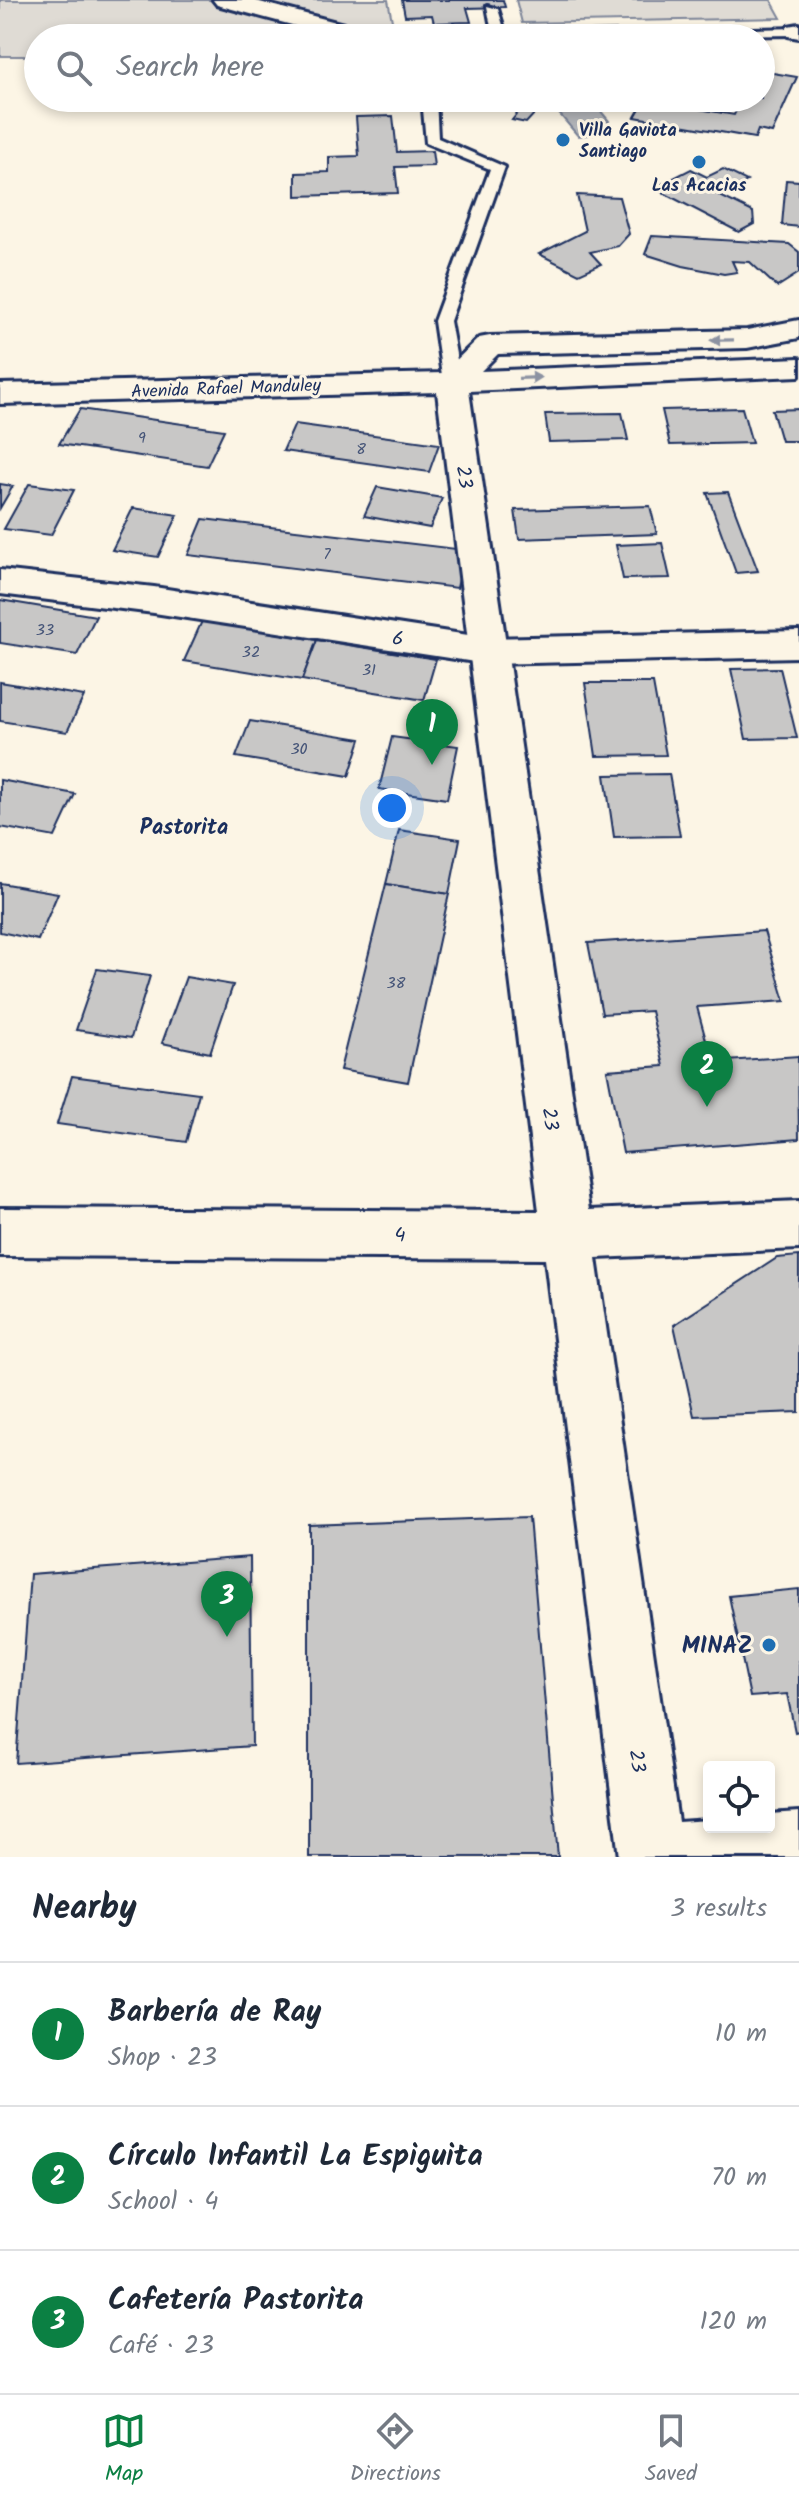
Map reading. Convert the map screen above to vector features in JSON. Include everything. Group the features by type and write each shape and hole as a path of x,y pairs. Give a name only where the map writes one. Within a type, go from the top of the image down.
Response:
{"street":[{"path":"225,0 316,24"},
{"path":"452,382 490,345 747,339 799,329"},
{"name":"Avenida Rafael Manduley","path":"0,394 452,382 799,367"},
{"name":"23","path":"452,382 651,1857"},
{"name":"6","path":"0,582 154,600 488,651 799,644"},
{"name":"4","path":"0,1232 567,1235 799,1225"},
{"path":"651,1857 799,1844"}],"lane":[{"path":"492,9 496,24"},
{"path":"775,32 798,31"},
{"path":"430,112 431,140 498,167 442,321 452,382"}],"shaded area":[{"path":"0,0 388,0 393,24 24,24 24,56 0,56"},
{"path":"516,0 771,0 781,18 522,23"},
{"path":"558,112 602,112 609,121 596,134 578,136"}],"building":[{"path":"402,0 503,0 505,7 467,8 471,22 434,23 432,15 405,16"},
{"path":"775,73 797,77 772,133 758,130 755,138 635,117 638,112 716,112 734,115 735,112 775,112"},
{"path":"518,112 536,112 526,123 512,120"},
{"path":"393,116 397,152 432,151 434,166 395,167 398,193 296,196 296,173 329,172 329,157 359,156 356,117"},
{"path":"691,169 707,177 723,169 747,181 720,196 753,212 754,224 739,232 654,188"},
{"path":"786,180 799,181 799,227 782,225"},
{"path":"577,195 619,197 629,234 618,246 590,252 601,264 579,274 539,254 585,231"},
{"path":"652,236 789,244 799,252 799,273 777,287 750,262 732,261 737,272 724,274 683,266 645,254"},
{"path":"742,408 752,443 670,445 662,410"},
{"path":"80,409 224,430 207,466 59,444"},
{"path":"799,409 799,441 781,441 772,410"},
{"path":"622,413 628,440 549,442 545,414"},
{"path":"295,424 439,444 429,472 283,451"},
{"path":"0,484 13,486 0,508"},
{"path":"29,484 74,490 51,535 4,529"},
{"path":"377,487 442,498 430,528 364,516"},
{"path":"728,492 758,571 736,573 707,493"},
{"path":"650,506 657,534 519,539 515,510"},
{"path":"133,508 178,515 158,557 112,550"},
{"path":"203,519 465,550 457,588 188,555"},
{"path":"662,543 670,578 623,579 616,545"},
{"path":"0,600 96,616 77,655 0,643"},
{"path":"202,621 317,640 302,680 184,661"},
{"path":"317,640 436,659 424,700 302,680"},
{"path":"780,668 797,738 746,739 731,669"},
{"path":"0,682 84,696 67,732 0,721"},
{"path":"585,683 653,683 666,755 596,756"},
{"path":"250,721 361,739 349,776 236,757"},
{"path":"392,737 458,746 447,799 379,789"},
{"path":"669,774 680,836 614,837 605,775"},
{"path":"0,780 75,794 55,837 0,827"},
{"path":"399,830 460,839 449,894 386,884"},
{"path":"0,883 58,893 38,940 0,932"},
{"path":"386,884 449,894 408,1082 340,1070"},
{"path":"764,931 785,1001 697,1007 712,1062 798,1056 799,1139 623,1153 607,1070 664,1066 651,1011 602,1014 588,943"},
{"path":"97,969 150,976 131,1038 76,1030"},
{"path":"186,977 233,985 210,1053 162,1043"},
{"path":"72,1076 199,1093 186,1142 57,1124"},
{"path":"799,1256 799,1412 694,1416 674,1325 777,1258"},
{"path":"529,1517 558,1857 309,1857 309,1525"},
{"path":"250,1557 252,1746 16,1763 30,1574"},
{"name":"MINAZ","path":"799,1589 799,1731 795,1732 787,1694 750,1697 729,1596"}],"place":[{"name":"Villa Gaviota Santiago","path":"563,140"},
{"name":"Las Acacias","path":"699,162"},
{"name":"Barbería de Ray","path":"432,765"},
{"name":"Círculo Infantil La Espiguita","path":"707,1107"},
{"name":"Cafetería Pastorita","path":"227,1637"},
{"name":"MINAZ","path":"769,1645"}],"district":[{"name":"Pastorita","path":"184,826"}]}
